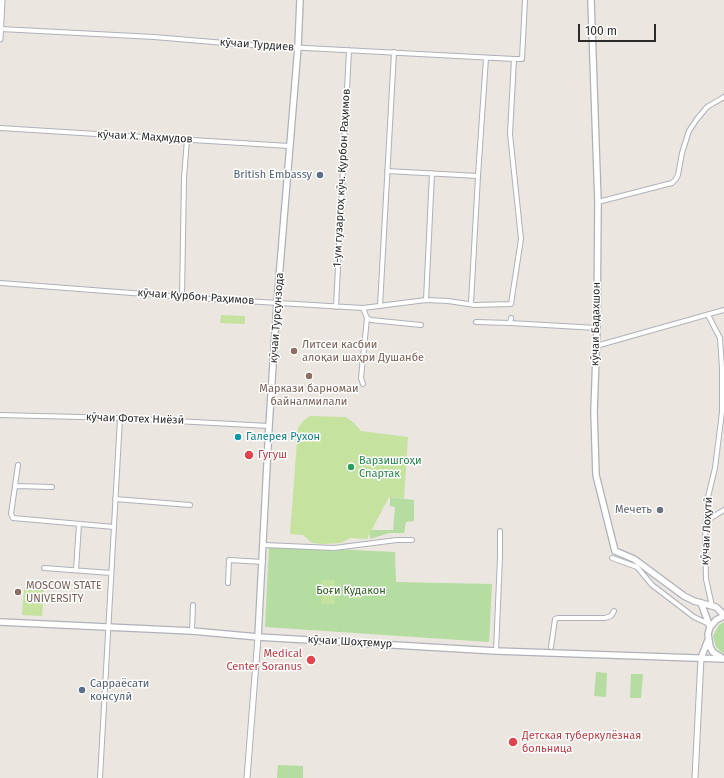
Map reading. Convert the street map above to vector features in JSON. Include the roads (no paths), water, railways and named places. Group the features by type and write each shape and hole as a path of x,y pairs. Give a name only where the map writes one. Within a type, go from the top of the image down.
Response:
{"main road":[{"name":"кӯчаи Турсунзода","path":"258,637 264,545 269,426 298,48 300,0"},
{"name":"кӯчаи Бадахшон","path":"591,0 598,202 598,328 594,412 596,475 615,551 634,559 676,591 694,601 701,603"},
{"path":"701,603 716,607 724,615 709,625"},
{"path":"701,603 709,625 708,640 701,658"},
{"name":"кӯчаи Шоҳтемур","path":"0,622 192,631 258,637 496,651 724,659"},
{"path":"708,640 713,652 724,659"}],"street":[{"path":"0,39 2,0"},
{"path":"514,60 522,59 525,0"},
{"name":"кӯчаи Турдиев","path":"0,29 154,37 298,48 394,52 514,60"},
{"name":"1-ум гузаргоҳ кӯч. Қурбон Раҳимов","path":"336,307 349,50"},
{"path":"380,306 394,52"},
{"path":"472,303 478,176 486,58"},
{"name":"кӯчаи Қурбон Раҳимов","path":"0,283 336,307 363,308 426,300 482,305 511,304 521,238 510,134 514,60"},
{"path":"598,202 672,183 678,176 682,153 689,131 707,107 724,97"},
{"name":"кӯчаи Х. Маҳмудов","path":"0,128 290,146"},
{"path":"182,297 184,178 187,139"},
{"path":"387,171 478,176"},
{"path":"426,300 432,174"},
{"path":"362,384 361,378 366,318 363,308"},
{"path":"596,346 724,310"},
{"name":"кӯчаи Лоҳутӣ","path":"708,315 720,338 723,412 715,468 708,497 706,521 706,579 712,606"},
{"path":"366,318 371,320 420,325"},
{"path":"476,322 511,321 598,328"},
{"name":"кӯчаи Фотех Ниёзӣ","path":"0,415 120,418 269,426"},
{"path":"100,778 120,418"},
{"path":"18,465 11,514 13,518 114,527"},
{"path":"15,486 52,487"},
{"path":"115,499 190,504"},
{"path":"706,521 724,510"},
{"path":"76,570 79,524"},
{"path":"496,651 500,531"},
{"path":"264,545 334,548 396,540 412,540"},
{"path":"612,558 637,567 652,585 694,617 709,625"},
{"path":"228,583 229,560 263,562"},
{"path":"44,568 111,573"},
{"path":"192,631 193,605"},
{"path":"552,647 554,619 605,618 611,616 614,611"},
{"path":"247,778 258,637"},
{"path":"694,778 701,658"}],"place":[{"name":"British Embassy","path":"320,175"},
{"name":"Литсеи касбии алоқаи шаҳри Душанбе","path":"294,351"},
{"name":"Маркази барномаи байналмилали","path":"309,376"},
{"name":"Галерея Рухон","path":"238,437"},
{"name":"Гугуш","path":"249,455"},
{"name":"Варзишгоҳи Спартак","path":"351,467"},
{"name":"Мечеть","path":"660,510"},
{"name":"MOSCOW STATE UNIVERSITY","path":"18,592"},
{"name":"Medical Center Soranus","path":"311,660"},
{"name":"Сарраёсати консулӣ","path":"82,690"},
{"name":"Детская туберкулёзная больница","path":"513,742"}],"park label":[{"name":"Боғи Кудакон","path":"351,591"}]}
